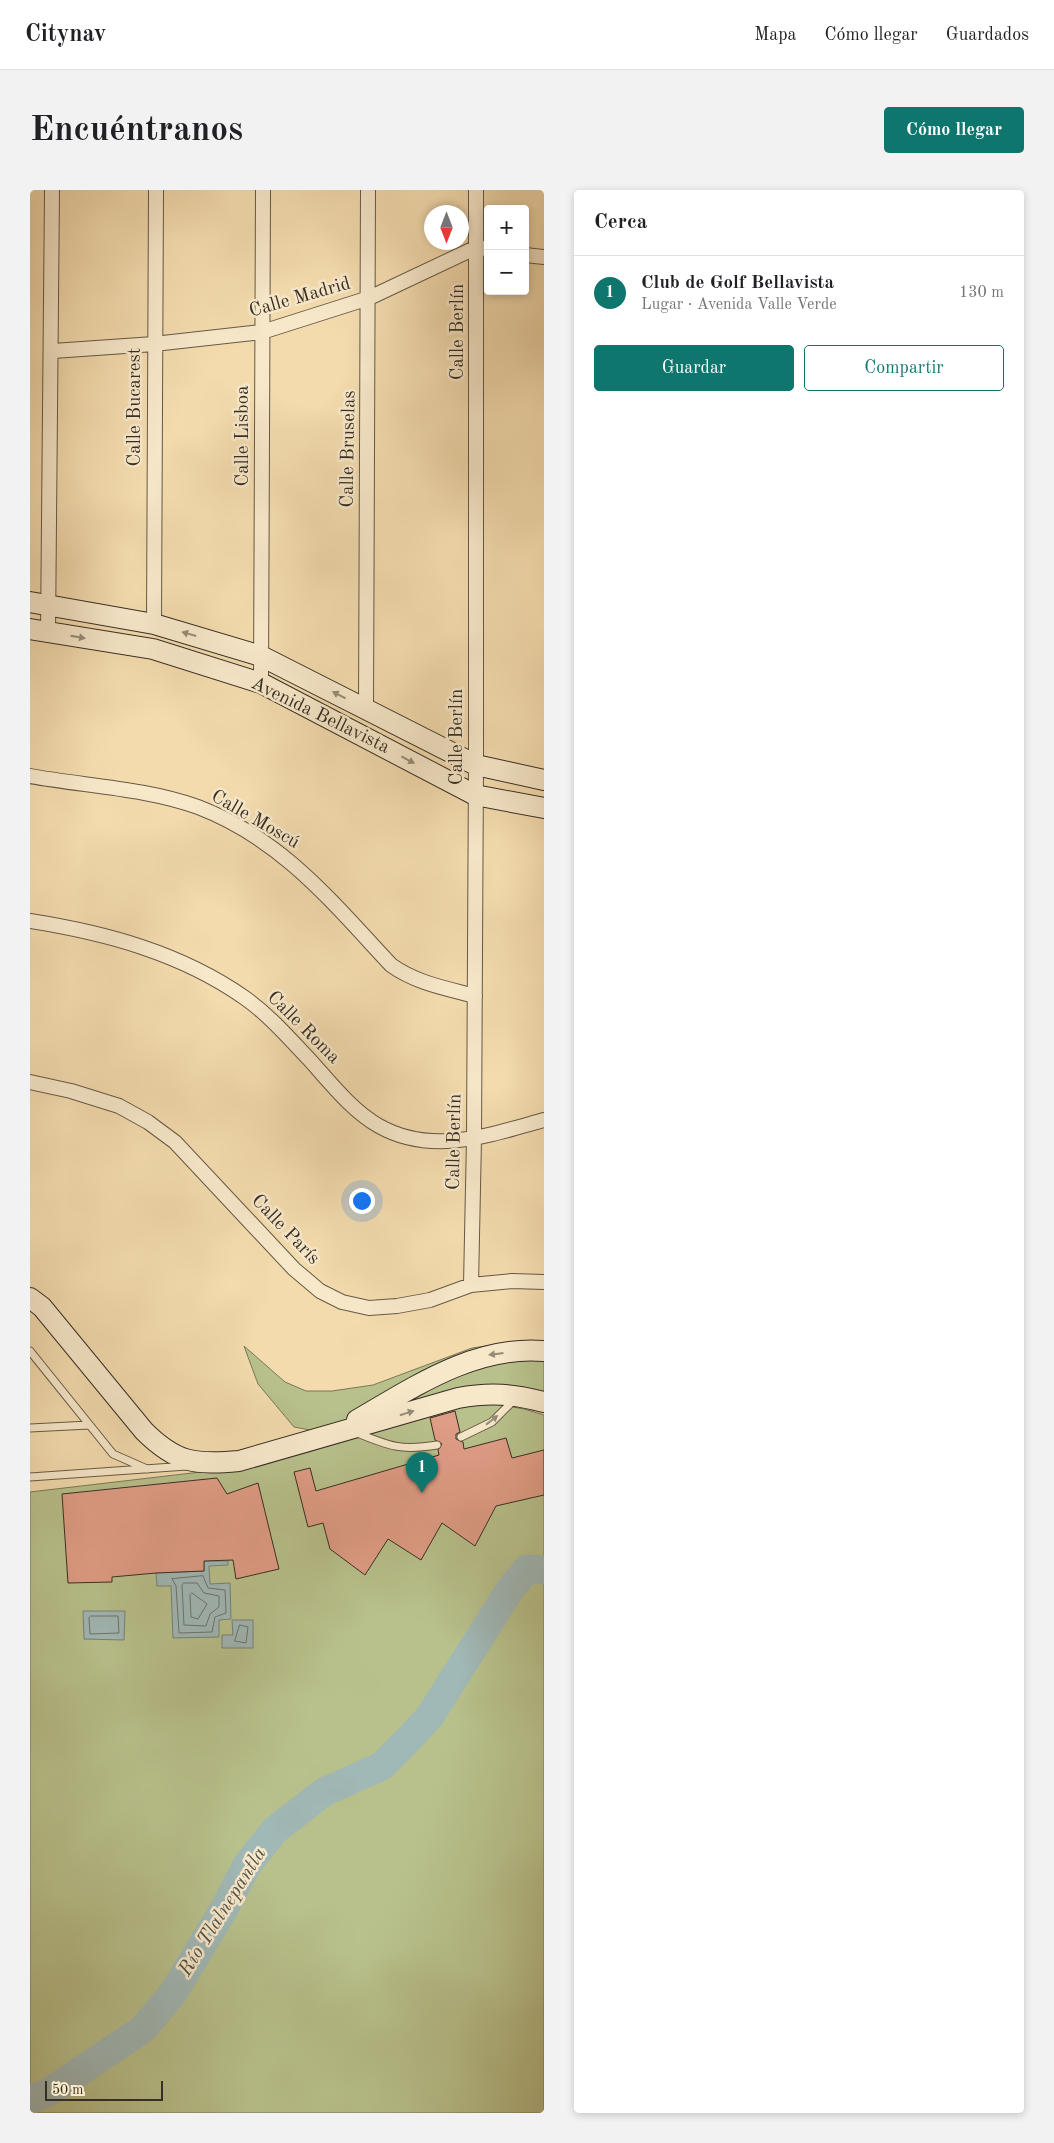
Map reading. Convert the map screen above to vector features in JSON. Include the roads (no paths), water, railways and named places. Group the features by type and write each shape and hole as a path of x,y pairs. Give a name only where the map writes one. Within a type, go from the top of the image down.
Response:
{"street":[{"path":"39,630 52,351 52,190"},
{"name":"Calle Bucarest","path":"154,624 156,190"},
{"name":"Calle Lisboa","path":"261,683 263,190"},
{"name":"Calle Bruselas","path":"366,709 368,190"},
{"name":"Calle Berlín","path":"471,1285 482,248 476,190"},
{"name":"Calle Madrid","path":"52,351 154,344 262,332 369,298 482,248"},
{"path":"529,255 544,258"},
{"name":"Avenida Bellavista","path":"39,603 154,624 261,656 476,766 544,780"},
{"name":"Avenida Bellavista","path":"39,630 153,649 261,683 475,795 544,808"},
{"name":"Calle Moscú","path":"30,776 150,795 198,808 232,824 273,847 299,868 406,976 475,996"},
{"name":"Calle Roma","path":"30,921 120,938 187,964 216,978 247,999 277,1025 352,1105 379,1126 412,1139 443,1142 474,1139 544,1120"},
{"name":"Calle París","path":"30,1082 71,1091 119,1106 148,1122 176,1142 294,1269 320,1291 342,1302 370,1308 397,1306 430,1300 471,1285 512,1281 544,1282"},
{"path":"30,1298 42,1307 144,1431 161,1448 186,1460 210,1464 239,1461 458,1398 488,1393 518,1396 544,1402"},
{"path":"327,1437 420,1384 486,1355 530,1350 544,1351"}],"lane":[{"path":"30,1351 113,1454 150,1470"},
{"path":"462,1437 492,1422 518,1396"},
{"path":"30,1428 89,1425"},
{"path":"350,1430 388,1445 410,1450 437,1446"},
{"path":"30,1477 150,1470 210,1464"}],"water":[{"path":"204,1561 228,1561 228,1565 209,1566 210,1584 230,1583 231,1619 219,1620 219,1637 173,1638 171,1586 157,1586 156,1573 204,1571"},
{"path":"83,1611 125,1611 124,1640 84,1639"},
{"path":"232,1620 253,1620 253,1648 222,1648 222,1635 233,1635"}],"waterway":[{"name":"Río Tlalnepantla","path":"30,2100 49,2092 143,2029 173,1993 223,1911 247,1865 275,1830 324,1792 382,1766 430,1716 511,1588 527,1569 544,1570"}],"place":[{"name":"Club de Golf Bellavista","path":"422,1493"}]}
